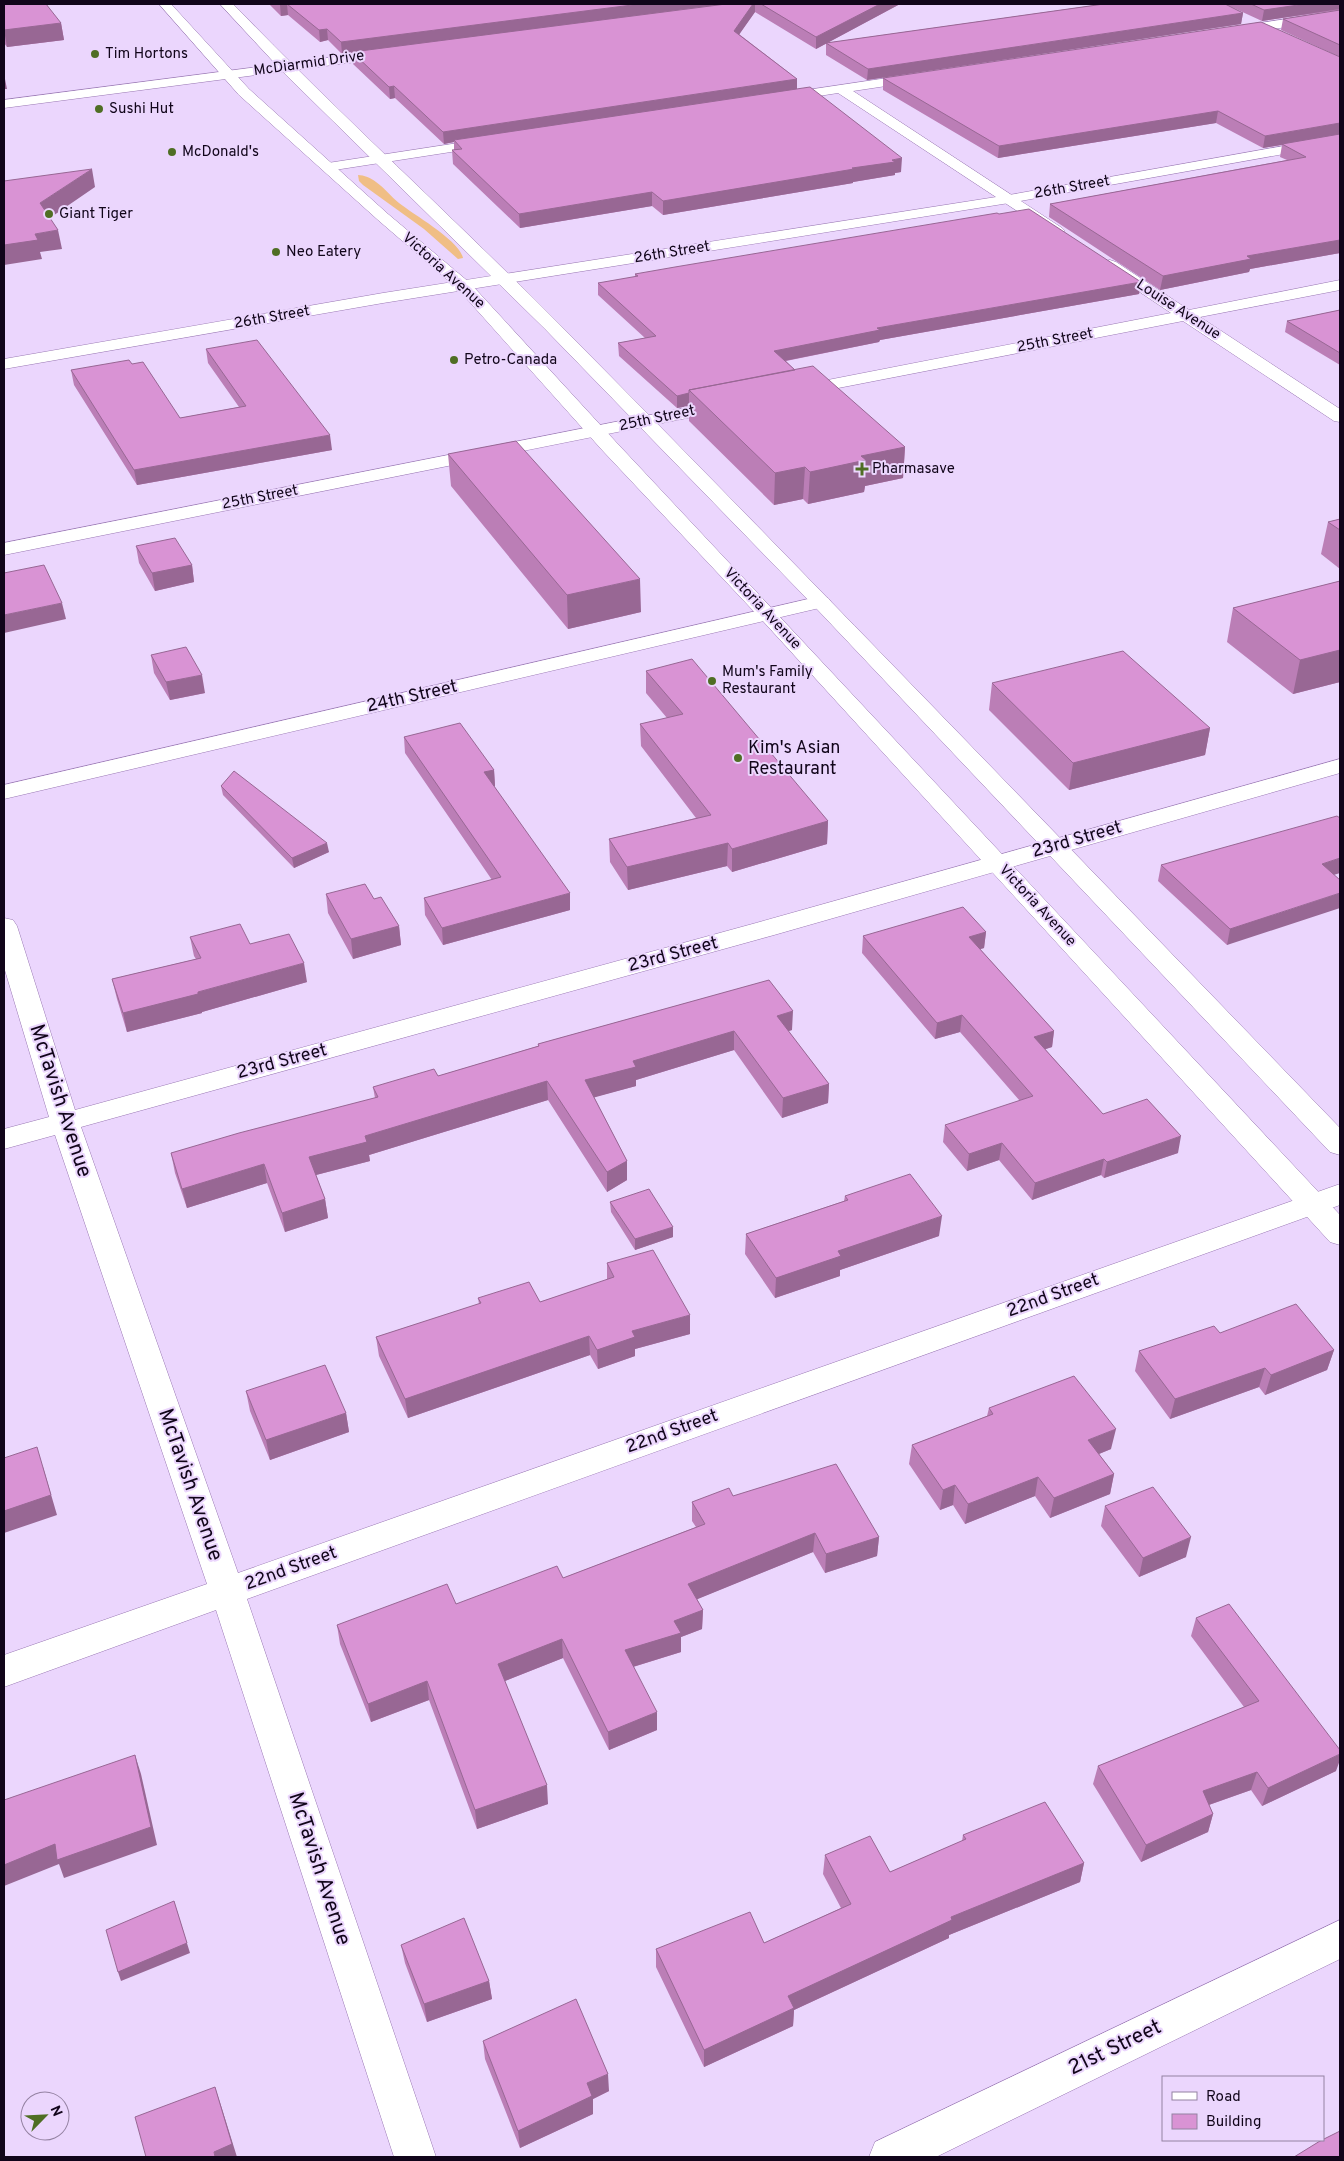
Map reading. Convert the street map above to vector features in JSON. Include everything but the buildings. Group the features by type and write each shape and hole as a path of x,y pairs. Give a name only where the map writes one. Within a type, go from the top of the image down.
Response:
{"street":[{"name":"Victoria Avenue","path":"166,4 228,75 328,167 456,279 997,863 1326,1199 1340,1234"},
{"name":"Victoria Avenue","path":"226,4 287,68 379,159 551,325 821,602 1340,1145"},
{"path":"1237,15 1279,35"},
{"path":"1222,33 1340,15"},
{"name":"McDiarmid Drive","path":"4,104 401,52"},
{"path":"771,100 939,74"},
{"path":"841,89 1067,237"},
{"path":"328,167 500,140"},
{"name":"26th Street","path":"354,287 456,279 1009,199 1340,140"},
{"path":"966,187 1006,181"},
{"name":"26th Street","path":"497,273 580,252"},
{"name":"Louise Avenue","path":"1100,259 1340,417"},
{"name":"26th Street","path":"4,364 300,313 456,279"},
{"name":"25th Street","path":"782,394 1340,284"},
{"path":"286,298 300,313"},
{"name":"25th Street","path":"4,549 744,402"},
{"name":"24th Street","path":"4,792 821,602"},
{"name":"23rd Street","path":"4,1139 766,930 1054,846 1340,766"},
{"name":"McTavish Avenue","path":"4,926 65,1122 227,1592 415,2157"},
{"name":"22nd Street","path":"4,1671 1326,1199"},
{"name":"21st Street","path":"890,2157 1340,1939"}],"shaded area":[{"path":"358,175 365,176 374,181 399,203 435,228 460,251 463,258 458,259 424,229 363,185 359,181"}],"place":[{"name":"Tim Hortons","path":"95,54"},
{"name":"Sushi Hut","path":"99,109"},
{"name":"McDonald's","path":"172,152"},
{"name":"Giant Tiger","path":"49,214"},
{"name":"Neo Eatery","path":"276,252"},
{"name":"Petro-Canada","path":"454,360"},
{"name":"Pharmasave","path":"862,469"},
{"name":"Mum's Family Restaurant","path":"712,681"},
{"name":"Kim's Asian Restaurant","path":"738,758"}]}
